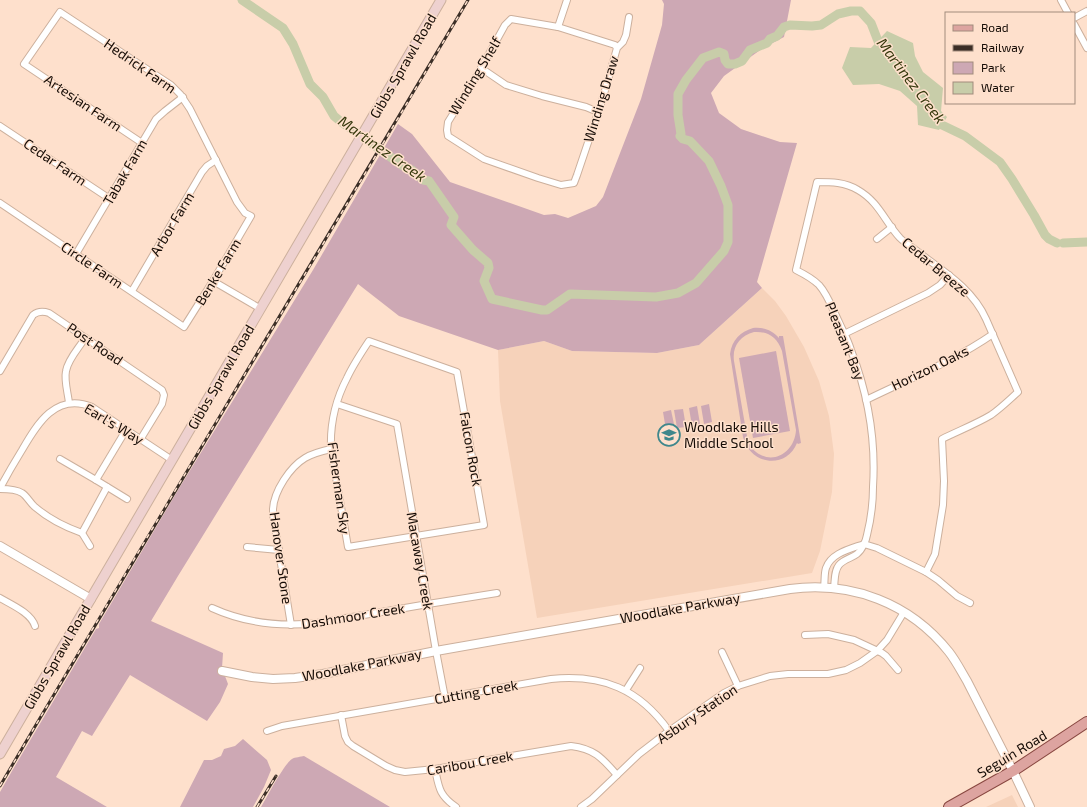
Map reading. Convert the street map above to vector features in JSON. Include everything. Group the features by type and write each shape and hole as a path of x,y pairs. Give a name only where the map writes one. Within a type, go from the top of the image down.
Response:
{"main road":[{"name":"Gibbs Sprawl Road","path":"0,754 441,0"},
{"name":"Seguin Road","path":"949,807 1013,771 1087,722"}],"street":[{"path":"567,0 558,27 614,45 617,48"},
{"path":"1061,0 1067,12"},
{"name":"Artesian Farm","path":"60,12 24,64 142,143"},
{"name":"Hedrick Farm","path":"60,12 171,85 183,97 237,202 245,213 251,216"},
{"path":"1075,18 1087,12"},
{"name":"Winding Draw","path":"574,183 598,112 617,48 625,39 628,31 629,17"},
{"name":"Winding Shelf","path":"558,27 511,19 505,25 448,122 447,130 448,136 484,159 538,178 562,184 574,183"},
{"path":"1075,26 1087,48"},
{"path":"481,68 506,85 586,107 598,112"},
{"name":"Tabak Farm","path":"76,254 160,115 183,97"},
{"name":"Cedar Farm","path":"0,126 110,199"},
{"name":"Arbor Farm","path":"132,291 202,172 207,166 216,160"},
{"name":"Cedar Breeze","path":"796,270 817,182 837,182 856,189 872,201 900,237 949,275 976,300 982,309 1018,392 1004,405 991,414 942,439 944,481 942,512 935,554 926,572"},
{"name":"Circle Farm","path":"0,203 184,326"},
{"name":"Benke Farm","path":"184,326 213,281 251,216"},
{"path":"877,239 892,227"},
{"name":"Pleasant Bay","path":"796,270 812,279 819,285 825,294 851,348 861,376 873,436 874,471 872,504 864,544"},
{"path":"844,334 928,293 940,285 949,275"},
{"path":"213,281 260,309"},
{"name":"Post Road","path":"0,372 33,315 41,311 49,313 164,392 162,404 140,440"},
{"name":"Horizon Oaks","path":"866,400 959,355 993,334"},
{"path":"69,403 66,385 66,371 70,360 85,338"},
{"name":"Fisherman Sky","path":"416,536 348,547 331,449 334,413 346,378 369,341 457,372"},
{"name":"Falcon Rock","path":"416,536 484,525 457,372"},
{"name":"Earl's Way","path":"0,488 33,432 52,411 63,404 69,403 92,407 172,460"},
{"name":"Macaway Creek","path":"337,404 397,424 445,698"},
{"path":"96,480 126,430"},
{"name":"Hanover Stone","path":"291,625 273,508 276,495 285,478 294,466 316,452 331,449"},
{"path":"60,459 127,499"},
{"path":"82,533 107,487"},
{"path":"0,488 15,490 22,493 42,512 63,526 82,533 90,546"},
{"path":"834,588 835,573 840,564 857,554 864,544"},
{"path":"824,587 826,570 832,558 838,554 864,544 877,548 926,572 957,596 970,603"},
{"path":"0,546 91,600"},
{"path":"247,547 279,550"},
{"path":"838,554 843,561"},
{"name":"Woodlake Parkway","path":"222,671 252,677 273,679 295,678 323,674 436,651 783,590 804,587 834,588 867,595 893,606 918,621 939,641 959,666 1030,807"},
{"name":"Dashmoor Creek","path":"212,608 248,621 291,625 317,623 496,594"},
{"path":"0,598 29,616 34,622 35,626"},
{"name":"Asbury Station","path":"581,807 592,799 639,754 724,693 738,686 770,676 788,674 828,674 846,670 860,663 877,651 904,612"},
{"path":"805,635 828,634 854,640 886,656 898,670"},
{"path":"722,652 738,686"},
{"path":"626,690 640,668"},
{"name":"Cutting Creek","path":"267,731 282,726 566,677 596,680 626,690 651,710 669,731"},
{"name":"Caribou Creek","path":"341,716 345,736 348,742 395,770 405,772 435,769 570,746 587,749 596,754 617,775"},
{"path":"435,769 438,785 442,795 456,807"}],"shaded area":[{"name":"Woodlake Hills Middle School","path":"762,288 775,301 786,316 804,347 819,381 829,416 834,454 832,492 820,551 812,573 537,618 500,401 498,350 544,341 572,351 657,353 699,345"},
{"path":"1012,795 1018,807 986,807"}],"green space":[{"path":"662,0 791,0 784,37 763,48 724,76 711,93 719,113 741,129 780,142 797,143 757,282 762,288 699,345 657,353 572,351 544,341 498,350 399,316 358,284 151,621 223,653 222,668 228,684 220,702 207,721 130,675 92,736 82,731 56,777 107,807 0,807 0,792 12,771 96,629 99,628 99,624 178,490 313,270 398,124 412,134 450,182 544,215 555,214 568,218 596,206 603,197 641,99 662,25 664,4"},
{"path":"753,328 761,328 771,331 779,338 779,336 783,336 801,443 797,443 792,452 777,460 768,461 753,454 743,437 730,354 737,337","holes":["759,332 768,334 775,339 782,351 796,430 795,438 788,450 776,457 763,456 755,451 748,442 734,361 734,351 738,342 749,334"]},
{"path":"776,351 790,431 753,438 739,358"},
{"path":"709,404 712,422 704,424 701,406"},
{"path":"697,406 700,424 692,426 689,408"},
{"path":"683,409 686,427 677,428 674,410"},
{"path":"671,410 675,429 666,430 663,412"},
{"path":"243,739 267,760 271,770 253,807 180,807 204,760 212,760 221,756 224,749 235,746"},
{"path":"304,756 390,807 261,807 280,774 289,762 293,758"}],"water":[{"path":"887,31 913,43 915,56 923,72 943,88 941,111 947,117 939,130 918,125 917,106 900,91 879,84 853,85 842,68 850,47 871,48"}],"waterway":[{"name":"Martinez Creek","path":"242,0 283,28 293,44 310,84 323,97 334,116 403,166 412,170 423,180 429,181 454,217 451,225 473,250 488,263 489,268 484,281 492,299 542,310 547,310 570,294 656,297 678,293 696,283 724,251 728,242 728,205 721,186 709,161 690,141 683,139 680,136 678,94 686,80 703,58 719,52 724,54 725,60 728,64 735,64 742,61 750,50 767,43 770,39 777,36 784,27 790,25 821,25 838,14 851,11 860,11 871,23 878,41 886,50"},
{"name":"Martinez Creek","path":"936,116 942,125 965,136 1000,162 1012,179 1045,235 1057,243"},
{"name":"Martinez Creek","path":"1063,243 1087,242"}],"railway":[{"path":"0,786 468,0"},
{"path":"257,807 276,776"}],"place":[{"name":"Woodlake Hills Middle School","path":"669,435"}]}
